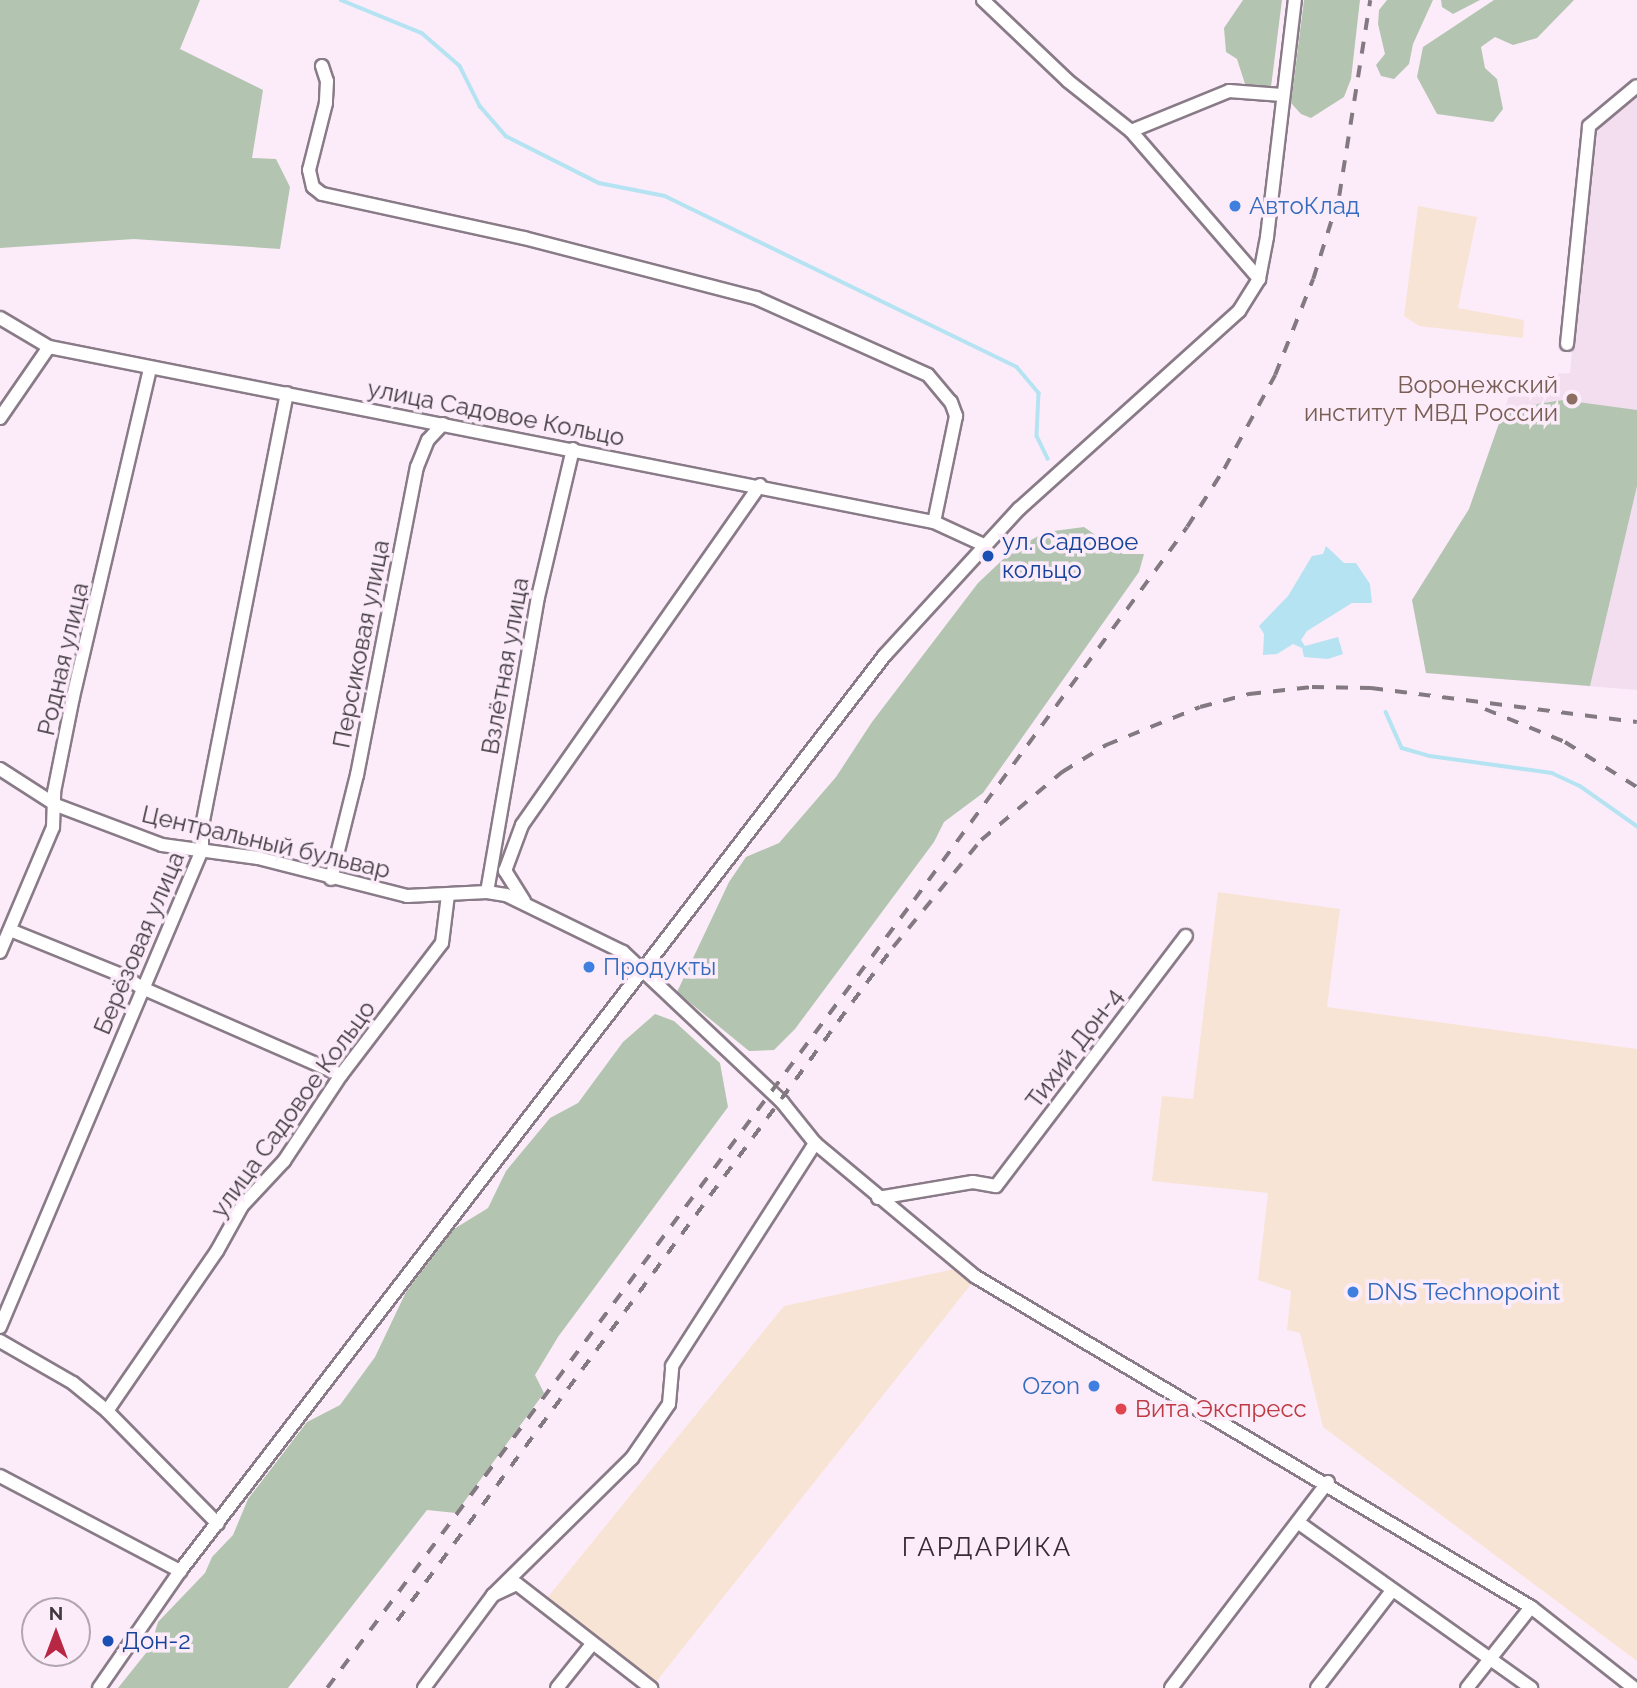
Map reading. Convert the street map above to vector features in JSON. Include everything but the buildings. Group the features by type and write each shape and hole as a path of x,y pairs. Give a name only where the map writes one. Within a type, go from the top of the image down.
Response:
{"street":[{"path":"983,0 1068,81 1130,131 1259,279"},
{"path":"99,1688 180,1572 885,655 1019,509 1201,349 1239,312 1259,279 1295,0"},
{"path":"322,65 327,81 326,103 309,170 313,187 322,194 537,241 756,298 928,376 951,402 956,416 934,523"},
{"path":"1567,344 1588,126 1637,86"},
{"path":"1130,131 1229,91 1283,95"},
{"name":"улица Садовое Кольцо","path":"0,318 49,347 760,485 934,523 986,546"},
{"path":"0,418 49,347"},
{"name":"Родная улица","path":"0,952 53,827 56,805 54,792 73,697 150,368"},
{"name":"Берёзовая улица","path":"0,1327 202,850 202,826 286,393"},
{"name":"Персиковая улица","path":"331,878 358,775 417,467 428,440 443,424"},
{"name":"Взлётная улица","path":"487,892 538,597 573,449"},
{"path":"528,905 505,871 522,825 760,485"},
{"name":"Центральный бульвар","path":"0,769 56,805 162,845 258,858 407,896 487,892 528,905 623,953 782,1102 815,1143 841,1161 878,1198 976,1277 1062,1332 1328,1482 1531,1607 1634,1688"},
{"name":"улица Садовое Кольцо","path":"107,1411 217,1251 242,1206 284,1161 341,1075 442,943 448,895"},
{"path":"10,930 124,976 142,988 341,1075"},
{"name":"Тихий Дон-4","path":"878,1198 973,1182 996,1186 1186,936"},
{"path":"424,1688 493,1595 632,1458 669,1404 672,1366 815,1143"},
{"path":"0,1341 73,1383 107,1411 218,1524"},
{"path":"0,1476 180,1572"},
{"path":"1171,1688 1328,1482"},
{"path":"1298,1523 1391,1592 1531,1688"},
{"path":"493,1595 517,1584 651,1688"},
{"path":"1317,1688 1391,1592"},
{"path":"1467,1688 1531,1607"},
{"path":"557,1688 592,1644"}],"shaded area":[{"name":"Воронежский институт МВД России","path":"1637,93 1637,690 1426,673 1412,600 1469,509 1511,390 1549,374 1570,373 1592,128"},
{"path":"1418,206 1477,217 1458,308 1524,320 1523,338 1419,326 1404,316"},
{"path":"1218,892 1340,909 1327,1007 1637,1049 1637,1661 1323,1427 1300,1333 1287,1330 1291,1291 1258,1280 1268,1193 1152,1181 1162,1096 1193,1099"},
{"path":"954,1269 972,1283 656,1682 547,1598 784,1306"}],"green space":[{"path":"0,0 200,0 180,49 263,90 252,158 276,159 290,187 280,249 134,239 0,248"},
{"path":"1243,0 1282,0 1271,87 1246,87 1237,59 1226,52 1224,28"},
{"path":"1304,0 1360,0 1351,79 1344,97 1311,118 1301,114 1291,103"},
{"path":"1387,0 1433,0 1413,44 1409,64 1394,79 1381,76 1376,65 1385,54 1378,24 1379,10"},
{"path":"1441,0 1480,0 1453,14 1442,7"},
{"path":"1494,0 1574,0 1537,38 1513,45 1495,37 1481,47 1485,68 1497,79 1503,109 1493,122 1437,114 1417,77 1423,47"},
{"name":"Воронежский институт МВД России","path":"1563,400 1637,410 1637,486 1590,686 1426,673 1412,600 1469,509 1504,409"},
{"path":"1084,527 1123,554 1144,554 1139,572 983,793 944,822 934,842 795,1029 774,1050 749,1051 677,992 729,882 746,857 779,843 836,777 872,722 978,583 1014,549 1046,532"},
{"path":"655,1014 674,1021 720,1063 728,1107 558,1337 535,1375 544,1393 456,1513 427,1510 288,1688 118,1688 150,1648 158,1622 205,1573 212,1557 233,1535 248,1499 307,1422 340,1405 375,1357 406,1292 454,1229 488,1208 506,1171 550,1118 578,1103 623,1042"}],"water":[{"path":"1326,546 1344,563 1356,563 1370,584 1372,603 1352,603 1307,631 1301,640 1305,646 1338,637 1343,654 1328,659 1304,657 1302,648 1293,644 1277,654 1263,655 1264,634 1259,626 1288,596 1312,556 1323,554"}],"waterway":[{"path":"341,0 422,33 460,66 480,106 506,136 599,183 665,196 1017,367 1039,393 1037,436 1048,459"},
{"path":"1386,712 1402,748 1430,756 1552,773 1580,786 1637,826"}],"railway":[{"path":"327,1688 914,900 1187,527 1224,469 1275,375 1313,279 1339,196 1370,0"},
{"path":"397,1621 893,947 981,840 1062,772 1106,745 1200,707 1249,694 1312,687 1371,688 1637,722"},
{"path":"1485,709 1565,742 1637,787"}],"place":[{"name":"АвтоКлад","path":"1235,206"},
{"name":"Воронежский институт МВД России","path":"1572,399"},
{"name":"ул. Садовое кольцо","path":"988,556"},
{"name":"Продукты","path":"589,967"},
{"name":"DNS Technopoint","path":"1353,1292"},
{"name":"Ozon","path":"1094,1386"},
{"name":"Вита Экспресс","path":"1121,1409"},
{"name":"Дон-2","path":"108,1641"}],"district":[{"name":"ГАРДАРИКА","path":"987,1548"}]}
